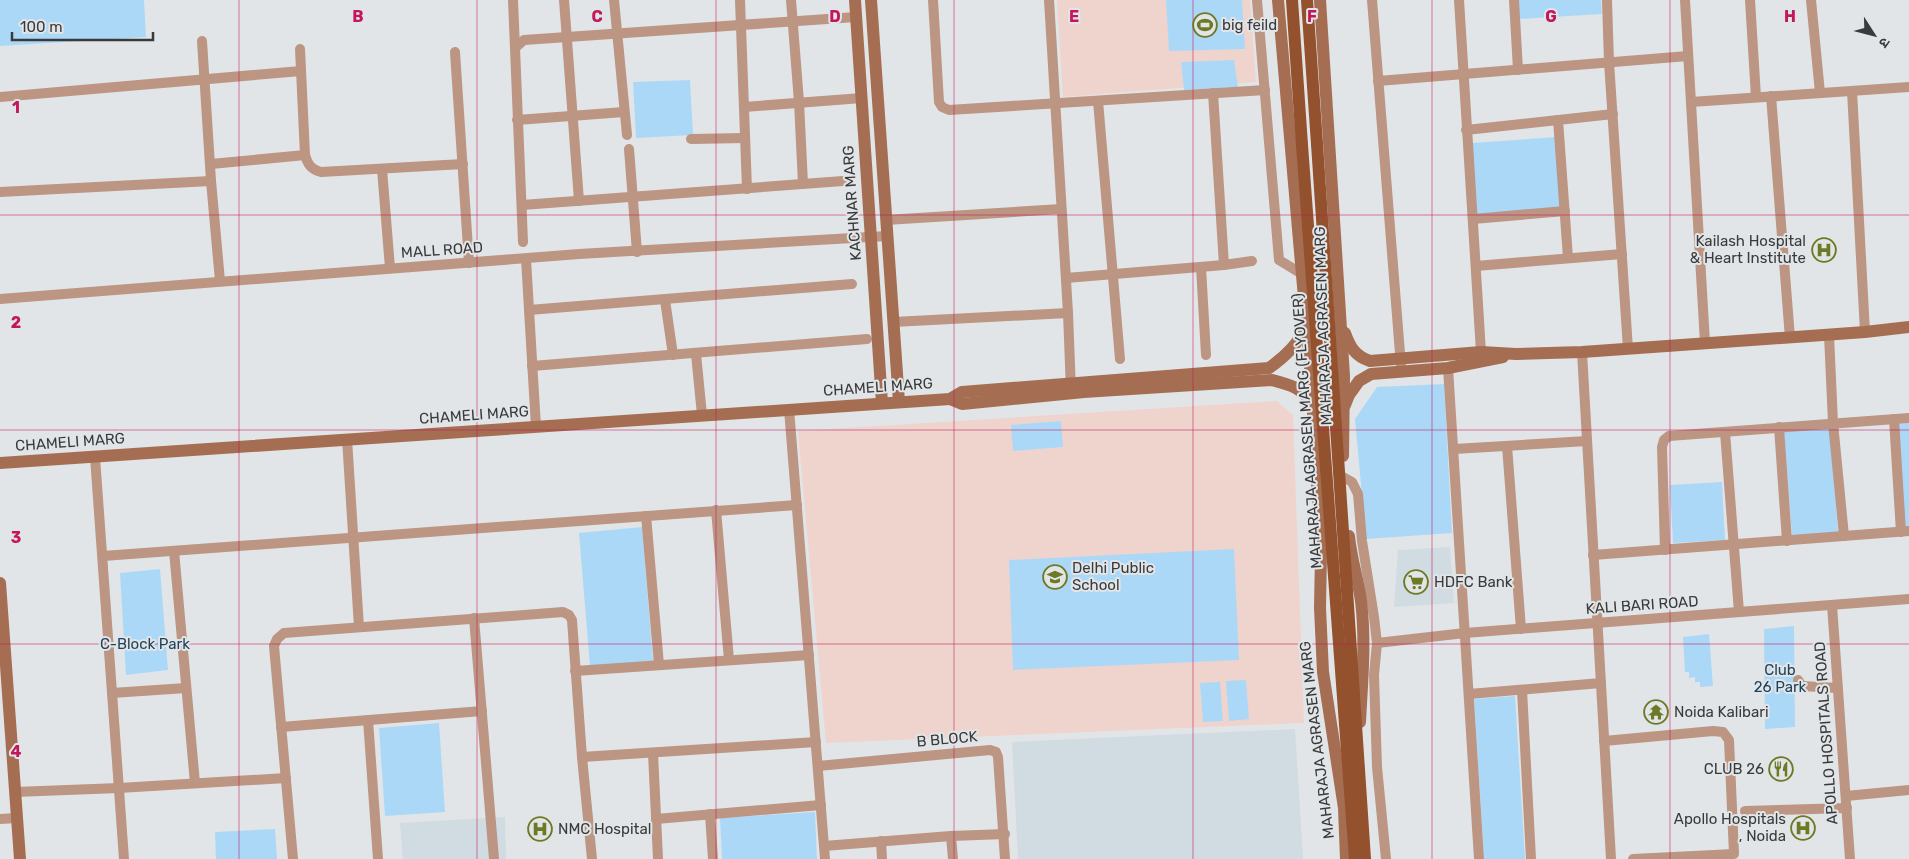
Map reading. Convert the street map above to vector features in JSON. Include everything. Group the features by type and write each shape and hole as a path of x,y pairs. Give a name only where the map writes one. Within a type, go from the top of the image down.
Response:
{"main road":[{"name":"MAHARAJA AGRASEN MARG (FLYOVER)","path":"1292,0 1355,859"},
{"name":"MAHARAJA AGRASEN MARG (FLYOVER)","path":"1307,0 1366,859"}],"street":[{"path":"513,0 523,242"},
{"path":"564,0 579,200"},
{"path":"614,0 627,135"},
{"path":"740,0 747,189"},
{"path":"791,0 800,102 803,184"},
{"name":"KACHNAR MARG","path":"855,0 882,403"},
{"path":"871,0 899,402"},
{"path":"934,0 939,102 942,107 949,110 1265,90"},
{"path":"1048,0 1066,278 1071,388"},
{"path":"1257,0 1279,260 1302,274 1338,271"},
{"name":"MAHARAJA AGRASEN MARG","path":"1278,0 1311,378 1321,554 1320,608 1323,672 1344,808 1346,859"},
{"name":"MAHARAJA AGRASEN MARG","path":"1320,0 1344,376 1343,477 1350,552 1361,600 1364,632 1359,746 1366,859"},
{"path":"1372,0 1401,366"},
{"path":"1459,0 1462,74 1481,352"},
{"path":"1514,0 1518,70"},
{"path":"1607,0 1609,62 1628,349"},
{"path":"1685,0 1706,343"},
{"path":"1750,0 1756,97"},
{"path":"1811,0 1820,93"},
{"path":"516,48 524,40 794,23 856,17"},
{"path":"202,41 220,281"},
{"path":"300,49 305,155 308,164 313,170 321,172 463,164"},
{"path":"455,52 469,262"},
{"path":"1378,81 1688,56"},
{"path":"0,98 301,71"},
{"path":"1691,102 1909,87"},
{"path":"1852,91 1865,332"},
{"path":"1213,93 1224,265"},
{"path":"1771,96 1790,338"},
{"path":"744,107 862,98"},
{"path":"1098,101 1120,359"},
{"path":"517,120 624,112"},
{"path":"1466,130 1613,114"},
{"path":"1558,120 1568,258"},
{"path":"691,139 745,138"},
{"path":"629,149 637,252"},
{"path":"211,164 305,155"},
{"path":"382,169 390,268"},
{"path":"0,192 211,181"},
{"path":"522,205 843,181"},
{"path":"886,220 1061,210"},
{"path":"1473,219 1565,211"},
{"name":"MALL ROAD","path":"0,299 469,262 887,236"},
{"path":"1476,266 1622,254"},
{"path":"526,259 536,427"},
{"path":"1066,278 1252,261"},
{"path":"1200,267 1206,355"},
{"path":"529,310 852,284"},
{"path":"665,300 673,355"},
{"path":"893,322 1068,313"},
{"path":"1340,319 1350,347 1360,358 1370,361 1401,366 1448,368 1516,354"},
{"name":"CHAMELI MARG","path":"0,463 882,403 950,399 962,404 1071,388 1269,368 1283,358 1298,342 1307,325"},
{"path":"1343,410 1349,395 1359,382 1371,374 1401,366 1481,352 1516,354 1582,352 1909,328"},
{"path":"1829,335 1833,423 1844,536"},
{"path":"532,366 866,339"},
{"path":"1582,352 1611,859"},
{"path":"696,354 702,416"},
{"path":"1448,368 1479,859"},
{"name":"CHAMELI MARG","path":"1071,388 1272,380 1292,385 1304,393 1312,403"},
{"path":"789,410 825,859"},
{"path":"1664,550 1662,447 1664,440 1669,436 1909,418"},
{"path":"1593,555 1905,532 1894,419"},
{"path":"1779,428 1787,541"},
{"path":"1725,432 1739,612"},
{"path":"347,439 358,627"},
{"path":"1454,449 1587,441"},
{"path":"1507,446 1520,629"},
{"path":"95,457 124,859"},
{"path":"1343,477 1352,482 1358,494 1362,541 1373,605 1377,643 1374,675 1377,767 1386,859"},
{"path":"103,556 797,505"},
{"path":"716,510 729,660"},
{"path":"646,516 659,665"},
{"path":"174,551 194,783"},
{"path":"1321,554 1330,621 1335,627 1343,629 1352,624 1354,620 1350,580 1354,568"},
{"path":"0,583 4,706 15,792 20,859"},
{"name":"KALI BARI ROAD","path":"1377,643 1465,633 1909,600"},
{"name":"APOLLO HOSPITALS ROAD","path":"1832,605 1850,859"},
{"path":"293,859 274,646 277,639 284,634 358,627 564,612 572,620 592,859"},
{"path":"474,618 494,859"},
{"path":"575,671 809,655"},
{"path":"1798,680 1802,686 1810,688 1838,688"},
{"path":"1469,694 1601,683"},
{"path":"112,694 186,688"},
{"path":"1522,690 1531,859"},
{"path":"281,727 482,711"},
{"path":"368,720 378,859"},
{"path":"1332,730 1342,737 1351,736 1360,725"},
{"path":"1604,741 1712,731 1723,732 1729,740 1734,854 1632,859"},
{"path":"582,757 816,742"},
{"name":"B BLOCK","path":"818,766 990,750 996,752 1005,834 1005,859"},
{"path":"653,753 658,859"},
{"path":"15,792 286,778"},
{"path":"1846,796 1909,790"},
{"path":"656,818 821,805"},
{"path":"1746,811 1847,808"},
{"path":"710,814 713,859"},
{"path":"0,819 17,818"},
{"path":"824,846 951,836 1005,834"},
{"path":"951,836 953,859"},
{"path":"881,841 882,859"}],"shaded area":[{"path":"1057,0 1250,0 1256,82 1063,97"},
{"name":"Delhi Public School","path":"1277,401 1293,415 1304,723 826,743 798,431"},
{"path":"1450,547 1454,603 1394,607 1398,550"},
{"path":"1295,729 1303,859 1018,859 1012,742"},
{"path":"505,817 506,859 403,859 400,823"}],"green space":[{"path":"0,0 144,0 146,37 0,46"},
{"name":"big feild","path":"1166,0 1242,0 1245,49 1169,51"},
{"path":"1518,0 1601,0 1602,14 1519,19"},
{"path":"1234,60 1238,87 1184,90 1181,62"},
{"path":"690,80 693,135 636,138 633,82"},
{"path":"1557,137 1561,211 1476,217 1472,143"},
{"path":"1444,384 1452,533 1366,539 1355,419 1377,387"},
{"path":"1061,421 1063,447 1013,451 1011,425"},
{"path":"1909,423 1909,527 1902,527 1896,424"},
{"path":"1830,428 1838,532 1792,536 1784,431"},
{"path":"1722,482 1725,540 1673,543 1670,485"},
{"path":"642,527 653,661 590,666 579,533"},
{"path":"1234,549 1239,660 1013,670 1009,560"},
{"name":"C-Block Park","path":"160,569 168,670 126,675 120,573"},
{"name":"Club 26 Park","path":"1794,626 1795,727 1765,729 1764,629"},
{"path":"1709,634 1713,686 1700,687 1700,682 1695,682 1695,677 1689,678 1689,672 1685,672 1683,637"},
{"path":"1246,680 1249,719 1229,721 1226,681"},
{"path":"1220,682 1223,721 1203,722 1200,683"},
{"path":"1515,696 1525,859 1484,859 1474,699"},
{"path":"439,723 445,812 385,816 379,728"},
{"path":"815,812 817,859 722,859 720,818"},
{"path":"275,829 277,859 216,859 215,832"}],"place":[{"name":"big feild","path":"1205,25"},
{"name":"Kailash Hospital & Heart Institute","path":"1824,250"},
{"name":"Delhi Public School","path":"1055,577"},
{"name":"HDFC Bank","path":"1416,582"},
{"name":"Noida Kalibari","path":"1656,712"},
{"name":"CLUB 26","path":"1781,769"},
{"name":"Apollo Hospitals , Noida","path":"1803,828"},
{"name":"NMC Hospital","path":"540,829"}]}
